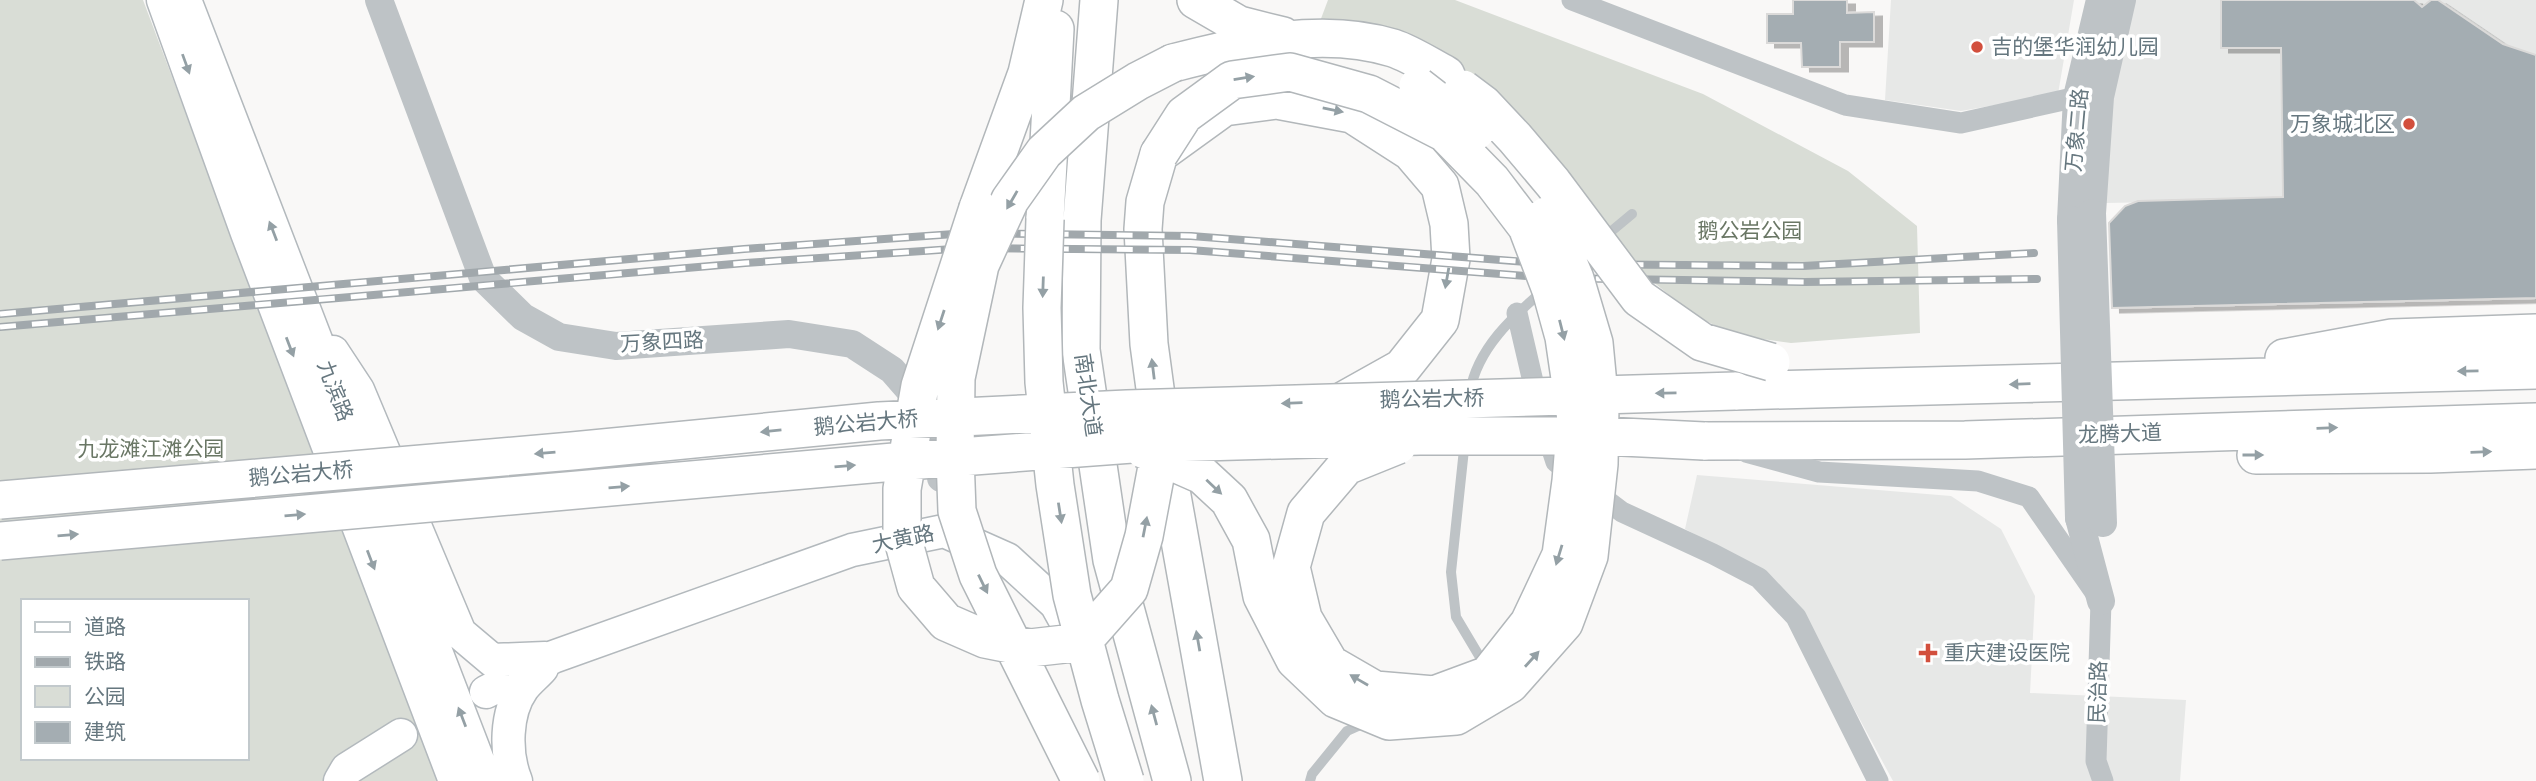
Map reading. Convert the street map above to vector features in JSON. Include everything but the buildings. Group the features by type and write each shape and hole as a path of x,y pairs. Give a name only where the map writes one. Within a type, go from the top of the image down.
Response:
{"highway":[{"path":"1044,0 1027,73 978,208 920,386 904,476 902,536 916,587 946,622 985,639 1030,648 1074,643 1091,632 1129,589 1144,536 1150,344 1143,229 1145,202 1159,154 1184,115 1232,80 1290,72 1368,94 1445,134 1492,181 1527,227 1551,290 1564,337 1576,419 1572,481 1561,555 1529,623 1489,675 1434,695 1375,690 1331,664 1303,618 1291,567 1306,513 1346,466 1420,436"},
{"name":"南北大道","path":"1057,0 1045,219 1042,308 1044,382 1055,485 1072,595 1125,781"},
{"name":"南北大道","path":"1099,0 1082,220 1081,350 1112,560 1172,781"},
{"path":"1196,0 1239,25 1298,40"},
{"path":"1081,781 978,575 957,511 956,378 980,265 1010,200 1044,152 1086,113 1138,81 1173,64 1224,50 1298,40 1352,40 1394,48 1432,81 1514,172 1552,224 1575,279 1594,342 1600,406 1599,464 1589,556 1564,623 1510,684 1457,716 1389,721 1336,699 1295,660 1262,596 1251,540 1228,500 1202,475 1147,442"},
{"path":"1432,81 1483,104 1516,138 1639,298 1702,342 1771,362 1950,386 2536,370"},
{"path":"1159,154 1224,107 1277,100 1352,114 1411,152 1440,186 1449,224 1451,259 1440,320 1402,368 1343,401"},
{"path":"2176,378 2392,338 2536,333"},
{"name":"鹅公岩大桥","path":"0,500 572,451 879,421 1127,408 1950,386"},
{"name":"龙腾大道","path":"1704,441 1965,440 2536,422"},
{"name":"鹅公岩大桥","path":"0,541 1147,442 1420,436 1602,436 1704,441"},
{"path":"1965,440 2227,455 2430,454 2536,450"},
{"path":"1147,442 1223,781"}],"main road":[{"name":"九滨路","path":"163,0 288,293 486,781"},
{"name":"九滨路","path":"185,0 455,781"},
{"path":"288,293 358,390 460,633 492,660 553,657"},
{"name":"大黄路","path":"553,657 852,550 944,531 1007,559 1056,604 1094,670 1131,781"},
{"path":"486,692 553,657"},
{"path":"516,781 512,772 508,723 522,690 553,657"},
{"path":"340,781 347,769 401,735"}],"street":[{"name":"万象四路","path":"379,0 483,278 523,317 559,337 616,346 789,334 852,344 892,370 919,401 939,456 944,531"},
{"path":"1572,0 1844,105 1961,124 2077,97"},
{"name":"万象二路","path":"2082,216 2077,97 2100,0"},
{"name":"万象二路","path":"2082,216 2100,97 2122,0"},
{"path":"2082,216 2091,521 2101,601"},
{"path":"1517,313 1541,416 1556,462 1622,512 1713,554 1759,579 1796,617 1878,781"},
{"path":"1704,441 1819,472 1979,481 2029,497 2101,601"},
{"name":"民治路","path":"2101,601 2096,761 2103,781"}],"lane":[{"path":"1590,250 1632,214"},
{"path":"1468,414 1470,388 1489,347 1517,313 1580,259"},
{"path":"1310,781 1312,774 1347,731 1395,709 1455,708 1483,689 1482,659 1455,617 1451,572 1466,428"}],"shaded area":[{"name":"吉的堡华润幼儿园","path":"1891,0 2074,0 2058,94 1961,111 1885,100"},
{"path":"2135,0 2536,0 2536,195 2106,203 2112,101"},
{"name":"重庆建设医院","path":"1697,475 1951,496 2001,529 2035,596 2030,693 2186,700 2180,781 1893,781 1802,612 1761,571 1685,529"}],"green space":[{"name":"九龙滩江滩公园","path":"0,0 143,0 438,781 0,781"},
{"name":"鹅公岩公园","path":"1328,0 1455,0 1703,94 1848,171 1917,226 1920,333 1791,343 1735,335 1694,315 1636,268 1529,132 1451,59 1319,24"}],"railway":[{"path":"0,314 744,249 968,233 1191,236 1553,264 1803,266 2034,253"},
{"path":"0,327 745,263 968,248 1190,250 1552,278 1804,282 2037,279"}],"place":[{"name":"吉的堡华润幼儿园","path":"1977,47"},
{"name":"万象城北区","path":"2409,124"},
{"name":"重庆建设医院","path":"1928,653"}]}
